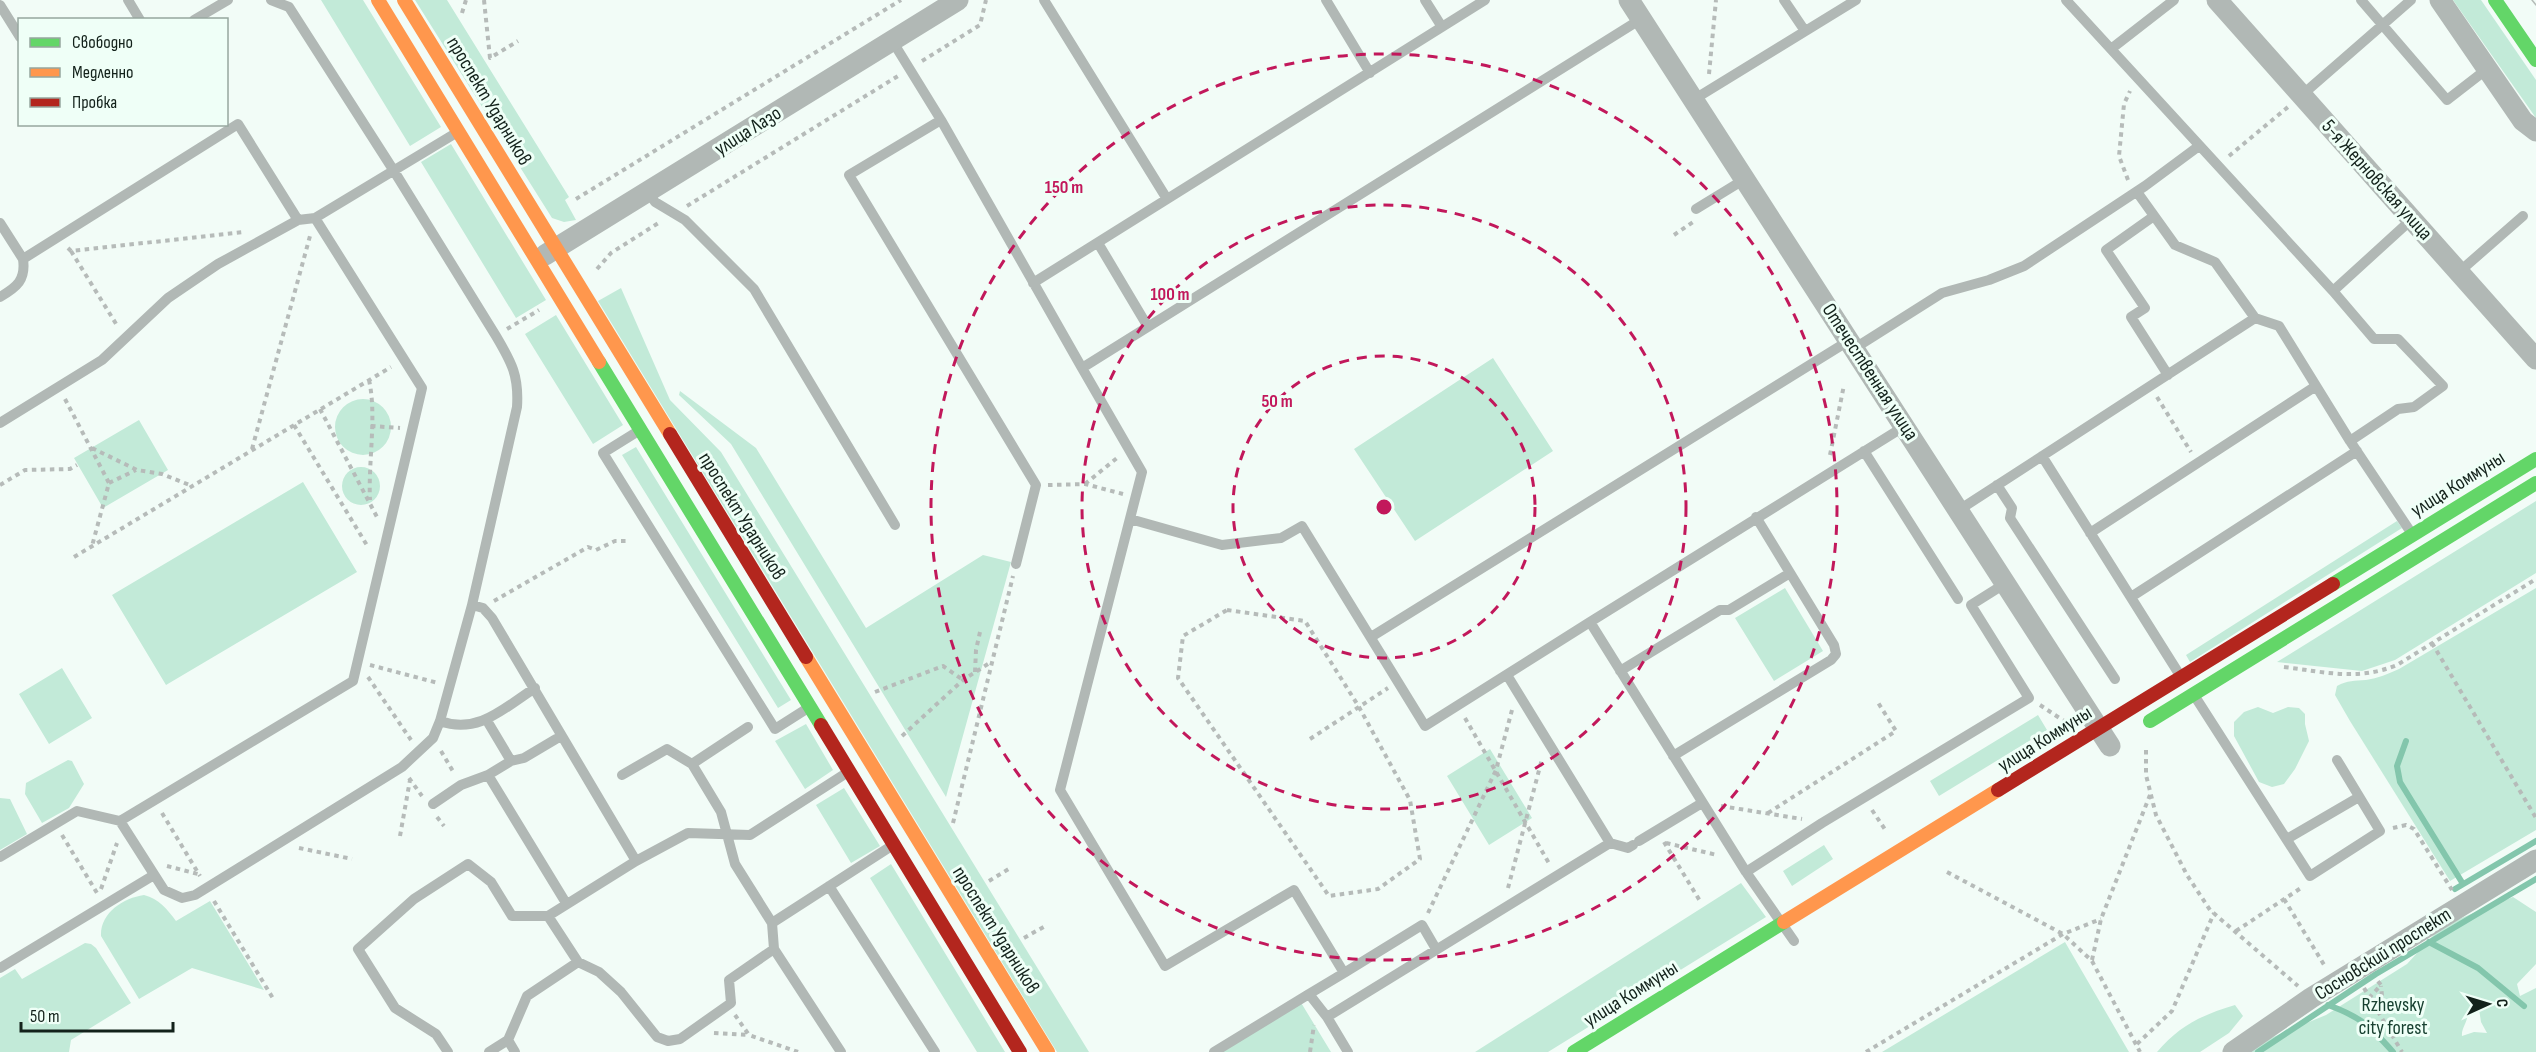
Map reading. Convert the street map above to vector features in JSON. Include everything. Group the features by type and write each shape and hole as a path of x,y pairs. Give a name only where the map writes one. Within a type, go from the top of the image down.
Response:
{"street":[{"name":"проспект Ударников","path":"378,0 1020,1052"},
{"name":"проспект Ударников","path":"404,0 1048,1052"},
{"name":"улица Лазо","path":"537,260 958,0"},
{"name":"Отечественная улица","path":"1629,0 1700,96 1744,179 2107,742"},
{"name":"5-я Жерновская улица","path":"2217,0 2536,359"},
{"path":"2440,0 2523,121 2536,131"},
{"path":"2495,0 2536,60"},
{"name":"улица Коммуны","path":"1574,1052 1782,923 2107,742 2181,678 2536,459"},
{"name":"улица Коммуны","path":"2134,731 2536,483"},
{"name":"Сосновский проспект","path":"2233,1052 2312,998 2536,860"}],"lane":[{"path":"128,0 139,18"},
{"path":"197,18 228,0"},
{"path":"0,857 77,811 122,823 164,890 172,896 182,898 195,895 402,767 433,738 477,607 517,407 519,384 512,363 394,171 289,7 271,0"},
{"path":"289,7 299,0"},
{"path":"1044,0 1167,200"},
{"path":"1326,0 1370,73"},
{"path":"1425,0 1442,27"},
{"path":"1033,283 1485,0"},
{"path":"1784,0 1805,31"},
{"path":"1700,96 1856,0"},
{"path":"2066,0 2333,291 2374,339 2398,339 2443,386 2414,407 2398,409 2350,441"},
{"path":"2111,50 2174,0"},
{"path":"2361,0 2447,100 2487,69"},
{"path":"2302,95 2411,0"},
{"path":"0,5 18,34"},
{"path":"1082,368 1641,19"},
{"path":"892,42 941,120 1142,472 1060,790 1165,966 1294,890 1344,973"},
{"path":"0,423 102,360 126,340 168,298 218,264 298,220 315,218 477,120"},
{"path":"941,120 849,175 1036,485 1016,564"},
{"path":"22,259 238,124 298,220"},
{"path":"1371,637 1852,344 1942,293 1989,280 2024,266 2135,193 2199,146"},
{"path":"1696,209 1744,179"},
{"path":"648,192 655,202 685,220 754,290 895,525"},
{"path":"2135,193 2175,245 2215,262 2255,318 2279,326 2350,441 2424,552"},
{"path":"2154,216 2106,250 2145,308 2131,317 2168,375"},
{"path":"2459,272 2523,216"},
{"path":"122,823 155,800 353,681 422,388 315,218"},
{"path":"2333,291 2412,219"},
{"path":"0,223 22,259 25,271 22,280 15,288 0,297"},
{"path":"1098,243 1148,327"},
{"path":"1959,510 2042,456 2077,427 2151,386 2255,318"},
{"path":"2090,533 2316,386"},
{"path":"659,418 603,453 775,729 828,694"},
{"path":"1130,519 1222,545 1281,538 1302,526 1425,726 1756,517 1905,426"},
{"path":"1864,451 1958,599"},
{"path":"2131,597 2357,451"},
{"path":"2042,456 2181,678"},
{"path":"1997,485 2012,508 2010,518 2115,679"},
{"path":"1673,756 1830,660 1836,654 1834,645 1756,517"},
{"path":"1620,671 1720,610 1730,610 1790,573"},
{"path":"1746,872 1864,797 2029,698 1971,605 2006,583"},
{"path":"477,607 492,618 636,861"},
{"path":"1590,622 1738,861 1794,941"},
{"path":"1507,675 1610,843 1628,848 1702,803"},
{"path":"440,721 454,726 469,726 486,719 535,688"},
{"path":"2194,694 2310,876 2380,831 2337,760"},
{"path":"486,719 511,761"},
{"path":"692,764 748,727"},
{"path":"433,804 461,785 488,775 511,761 524,758 556,740"},
{"path":"622,775 667,749 692,764 721,812 735,864 772,923 774,950 841,1052"},
{"path":"448,1052 436,1034 395,1008 358,949 414,899 468,864 491,882 512,916 548,916 636,861 688,833 750,835 868,759"},
{"path":"488,775 566,903"},
{"path":"2287,839 2359,797"},
{"path":"772,923 914,833"},
{"path":"1327,1017 1610,843"},
{"path":"0,968 154,874"},
{"path":"829,886 935,1052"},
{"path":"548,916 578,962 599,972 621,992 657,1037 669,1041 680,1039 731,1003 729,980 774,950"},
{"path":"1214,1052 1422,925 1436,949"},
{"path":"489,1052 508,1040 527,996 578,962"},
{"path":"1309,994 1327,1017 1348,1052"},
{"path":"508,1040 515,1052"}],"path":[{"path":"462,13 466,0"},
{"path":"484,0 490,58 518,41"},
{"path":"576,199 901,0"},
{"path":"596,270 611,253 980,25 986,0"},
{"path":"1700,96 1716,0"},
{"path":"2135,76 2124,104 2119,156 2135,193"},
{"path":"2217,166 2302,95"},
{"path":"252,449 315,218"},
{"path":"1674,235 1688,225"},
{"path":"70,251 248,231"},
{"path":"61,236 126,340"},
{"path":"513,325 543,307"},
{"path":"74,557 405,358"},
{"path":"320,409 370,504 372,400 369,380"},
{"path":"1826,474 1844,385"},
{"path":"2151,386 2197,463"},
{"path":"59,387 109,483 92,546"},
{"path":"294,425 380,566"},
{"path":"371,426 391,427"},
{"path":"91,447 137,470 162,474 192,486"},
{"path":"1085,484 1128,448"},
{"path":"0,485 25,470 70,470 77,465"},
{"path":"109,483 137,470"},
{"path":"1036,485 1085,484 1136,496"},
{"path":"477,607 588,547 596,550 615,541 626,541"},
{"path":"953,823 1016,564"},
{"path":"2282,667 2363,675 2379,672 2397,664 2536,579"},
{"path":"1227,610 1305,621 1359,707 1410,800 1420,860 1378,889 1329,896 1178,678 1183,636 1227,610"},
{"path":"975,672 980,632"},
{"path":"2432,643 2536,818"},
{"path":"357,662 419,752"},
{"path":"902,736 963,680 991,662"},
{"path":"370,665 423,679"},
{"path":"875,692 943,666 963,680"},
{"path":"1310,738 1398,681"},
{"path":"1422,925 1496,770 1517,692"},
{"path":"2029,698 2064,721"},
{"path":"1768,813 1896,731 1877,701"},
{"path":"1458,705 1556,876"},
{"path":"433,738 461,785"},
{"path":"1503,909 1547,740"},
{"path":"2146,750 2146,775 2156,815 2187,875 2214,913 2312,998"},
{"path":"400,836 410,779"},
{"path":"2092,961 2101,919 2151,793"},
{"path":"1864,797 1888,834"},
{"path":"155,800 274,1000"},
{"path":"1702,803 1822,823"},
{"path":"55,824 98,896 122,823"},
{"path":"2380,831 2406,825 2414,829 2462,906"},
{"path":"1639,841 1663,842 1738,861"},
{"path":"1663,842 1700,901"},
{"path":"278,844 352,859"},
{"path":"146,861 198,874"},
{"path":"989,881 1012,867"},
{"path":"1947,872 2063,934 2092,961 2140,1052"},
{"path":"2236,931 2307,884 2310,876"},
{"path":"2284,899 2336,985"},
{"path":"2136,1044 2172,1011 2214,913"},
{"path":"1866,1052 2063,934 2101,919"},
{"path":"1024,938 1047,925"},
{"path":"2376,978 2384,993 2384,1005 2378,1012"},
{"path":"2369,998 2381,985"},
{"path":"2364,989 2402,1052"},
{"path":"731,1003 737,1019 749,1035"},
{"path":"1310,1052 1317,1006"},
{"path":"692,1030 749,1035 798,1052"}],"green space":[{"path":"321,0 363,0 441,127 410,146"},
{"path":"415,0 447,0 569,197 565,200 576,220 564,222 552,218"},
{"path":"2453,0 2481,0 2536,80 2536,118"},
{"path":"451,144 546,300 516,318 421,162"},
{"path":"621,288 670,400 721,452 1089,1052 1057,1052 598,301"},
{"path":"556,315 623,425 593,444 525,334"},
{"path":"1493,358 1553,451 1415,541 1354,449"},
{"path":"680,391 756,448 866,628 983,555 1011,562 946,797 731,444 679,395"},
{"path":"363,399 374,401 383,407 389,416 391,427 389,438 383,447 374,453 363,455 352,453 343,447 337,438 335,427 337,416 343,407 352,401"},
{"path":"139,420 168,470 103,508 74,458"},
{"path":"636,447 791,700 778,708 622,455"},
{"path":"2485,465 2490,472 2426,512 2422,505"},
{"path":"361,467 375,472 380,486 375,500 361,505 347,500 342,486 347,472"},
{"path":"303,482 357,572 166,685 112,595"},
{"path":"2536,501 2536,573 2395,660 2362,671 2277,662"},
{"path":"2397,521 2402,528 2190,662 2186,655"},
{"path":"1785,588 1823,651 1774,681 1735,618"},
{"path":"2536,588 2536,830 2450,881 2350,721 2335,695 2337,686 2375,678 2399,669"},
{"path":"62,668 92,718 49,744 19,694"},
{"path":"2258,707 2273,713 2288,707 2299,708 2305,714 2309,741 2295,769 2284,784 2272,787 2259,782 2234,736 2234,722 2244,712"},
{"path":"2038,715 2047,730 1939,796 1930,781"},
{"path":"806,724 833,770 805,789 775,741"},
{"path":"1490,749 1532,818 1489,845 1447,776"},
{"path":"68,760 72,761 84,784 69,808 42,823 25,794 26,783"},
{"path":"844,788 880,846 851,863 816,805"},
{"path":"0,798 10,799 27,834 0,850"},
{"path":"1824,845 1833,859 1792,886 1783,871"},
{"path":"891,864 1005,1052 977,1052 870,878"},
{"path":"1741,883 1766,917 1548,1052 1475,1052"},
{"path":"144,895 158,902 176,921 210,901 264,990 192,968 139,999 101,936 104,920 114,908 128,899"},
{"name":"Rzhevsky city forest","path":"2513,897 2536,912 2536,964 2517,984 2520,996 2536,988 2536,1052 2246,1052 2261,1042 2326,1015 2407,964 2442,926","holes":["2473,1007 2479,1009 2481,1022 2487,1033 2474,1032 2462,1036 2467,1012"]},
{"path":"2065,942 2129,1052 1882,1052"},
{"path":"85,943 96,948 131,1003 71,1040 69,1052 0,1052 0,978 15,969 22,979"},
{"path":"1300,1001 1331,1052 1221,1052"},
{"path":"2235,1005 2243,1016 2229,1033 2200,1052 2157,1052 2174,1035 2192,1022"}],"waterway":[{"path":"2406,741 2397,766 2400,782 2463,884"},
{"path":"2455,889 2536,841"},
{"path":"2258,1052 2376,974 2536,879"},
{"path":"2429,942 2478,968 2524,1006"},
{"path":"2328,1005 2364,1023 2393,1052"}],"tram line":[{"path":"2532,0 2536,5"}],"traffic: fast":[{"path":"2495,0 2536,60"},
{"path":"599,362 821,725"},
{"path":"2333,584 2536,459"},
{"path":"2150,721 2536,483"},
{"path":"1574,1052 1784,922"}],"traffic: slow":[{"path":"378,0 599,362"},
{"path":"404,0 670,434"},
{"path":"806,657 1048,1052"},
{"path":"1784,922 1998,790"}],"traffic: jam":[{"path":"670,434 806,657"},
{"path":"1998,790 2333,584"},
{"path":"821,725 1020,1052"}]}
